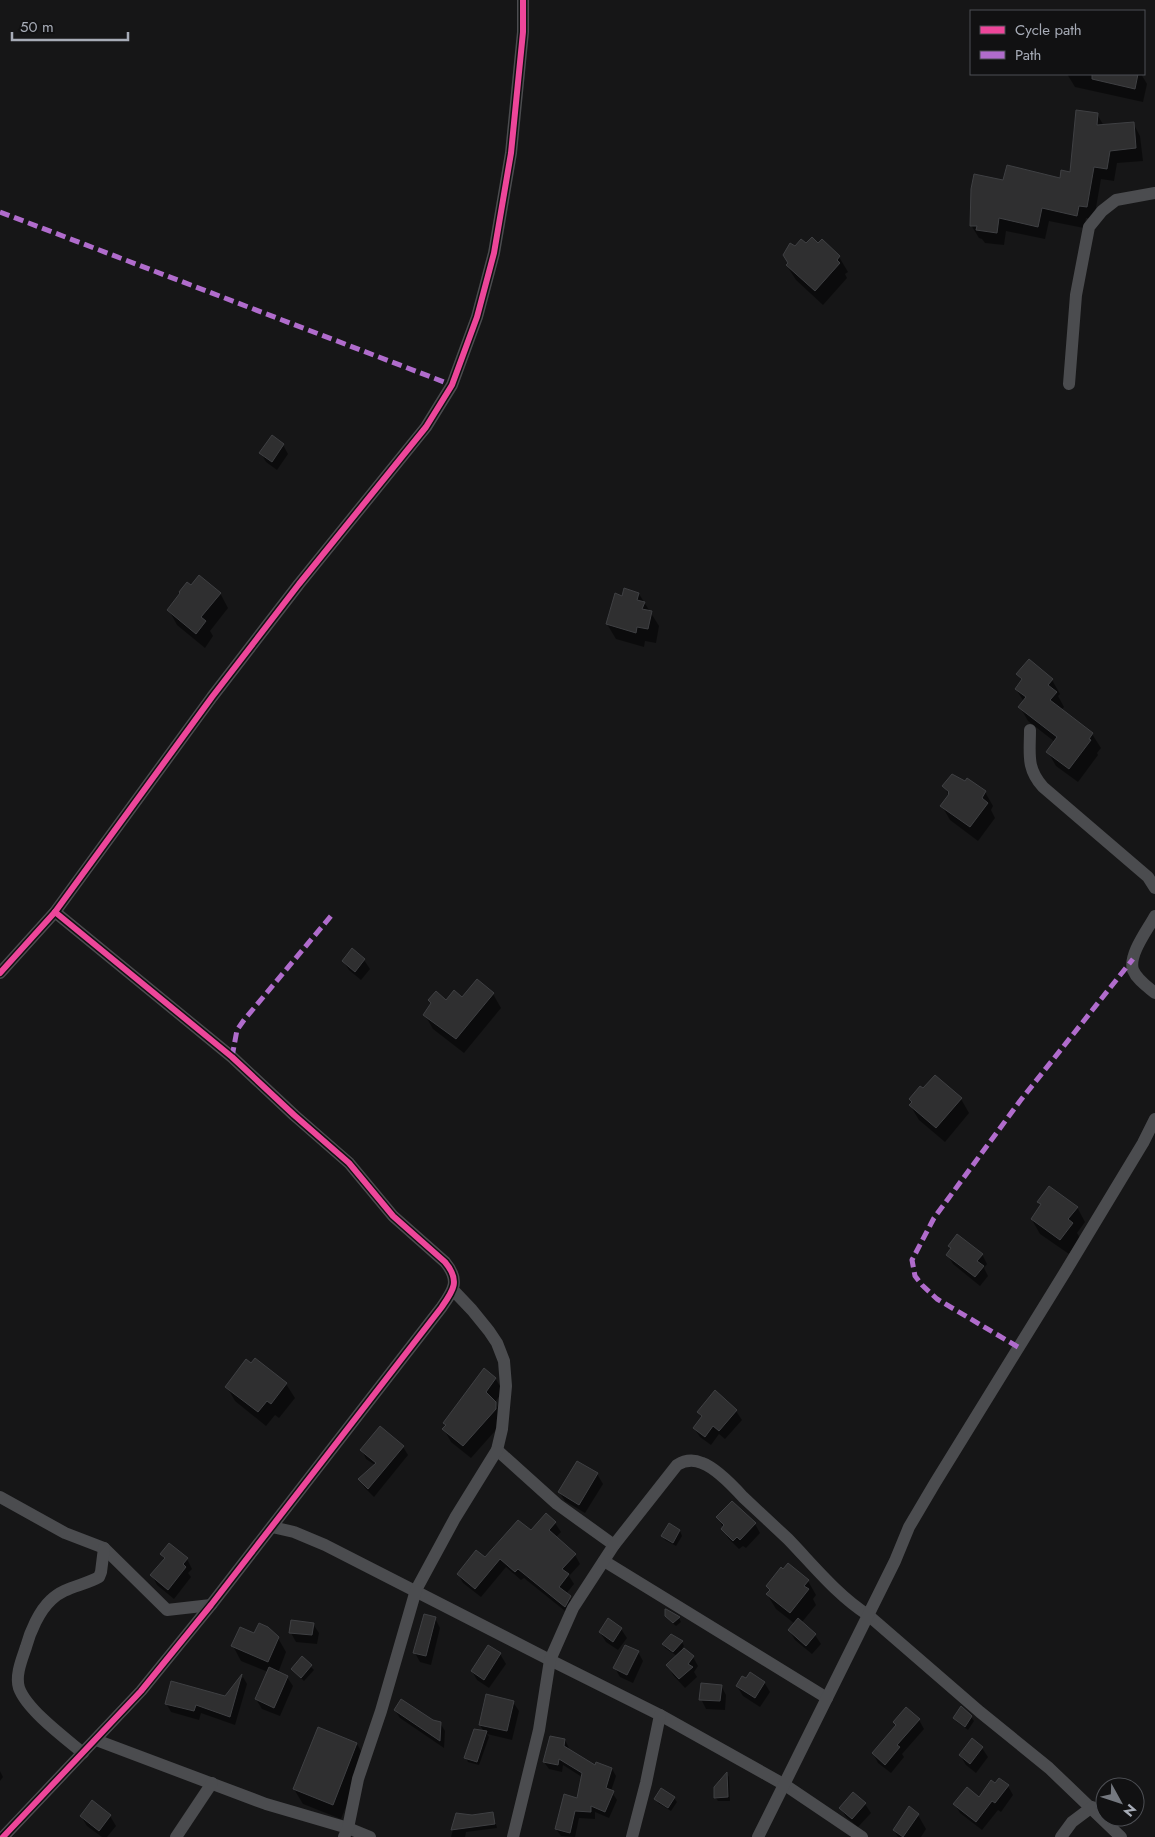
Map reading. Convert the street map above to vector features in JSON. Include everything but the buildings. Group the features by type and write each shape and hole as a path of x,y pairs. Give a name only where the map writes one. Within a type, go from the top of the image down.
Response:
{"street":[{"path":"0,973 55,912 212,697 305,576 426,427 452,385 477,317 494,253 511,153 523,32 523,0"},
{"path":"1069,384 1076,295 1089,226 1102,211 1116,200 1155,193"},
{"path":"1030,730 1030,767 1042,787 1148,877 1155,888"},
{"path":"3,1837 141,1691 211,1605 441,1308 453,1290 454,1278 446,1262 393,1216 349,1164 232,1057 55,912"},
{"path":"1155,916 1133,959 1133,970 1141,981 1155,993"},
{"path":"758,1837 868,1615 909,1527 1067,1269 1155,1120"},
{"path":"346,1832 358,1779 381,1711 416,1590 455,1518 497,1450 502,1429 506,1386 504,1361 497,1343 489,1331 453,1290"},
{"path":"497,1450 557,1504 614,1545"},
{"path":"513,1837 539,1730 550,1660 573,1608 614,1545 677,1465 684,1461 692,1460 703,1463 726,1480 786,1538 837,1592 852,1605 868,1615 980,1712 1049,1768 1122,1837"},
{"path":"0,1498 65,1533 104,1548 167,1610 211,1605"},
{"path":"272,1527 294,1532 325,1545 660,1715 785,1785 862,1837"},
{"path":"83,1753 48,1724 30,1705 19,1688 18,1674 28,1637 50,1600 68,1588 99,1577 102,1572 104,1548"},
{"path":"604,1561 827,1698"},
{"path":"632,1837 646,1783 660,1715"},
{"path":"96,1740 266,1804 346,1832 370,1837"},
{"path":"176,1837 212,1783"},
{"path":"1060,1837 1072,1822 1092,1807"}],"marked path":[{"path":"0,212 452,385"},
{"path":"232,1057 237,1030 244,1020 331,916"},
{"path":"1018,1347 937,1299 915,1276 912,1260 934,1218 1020,1101 1133,959"}],"cycle path":[{"path":"0,973 55,912 212,697 299,584 426,427 452,385 477,317 494,253 511,153 523,32 523,0"},
{"path":"3,1837 141,1691 211,1605 441,1308 452,1291 454,1280 445,1262 393,1216 349,1163 232,1057 55,912"}]}
